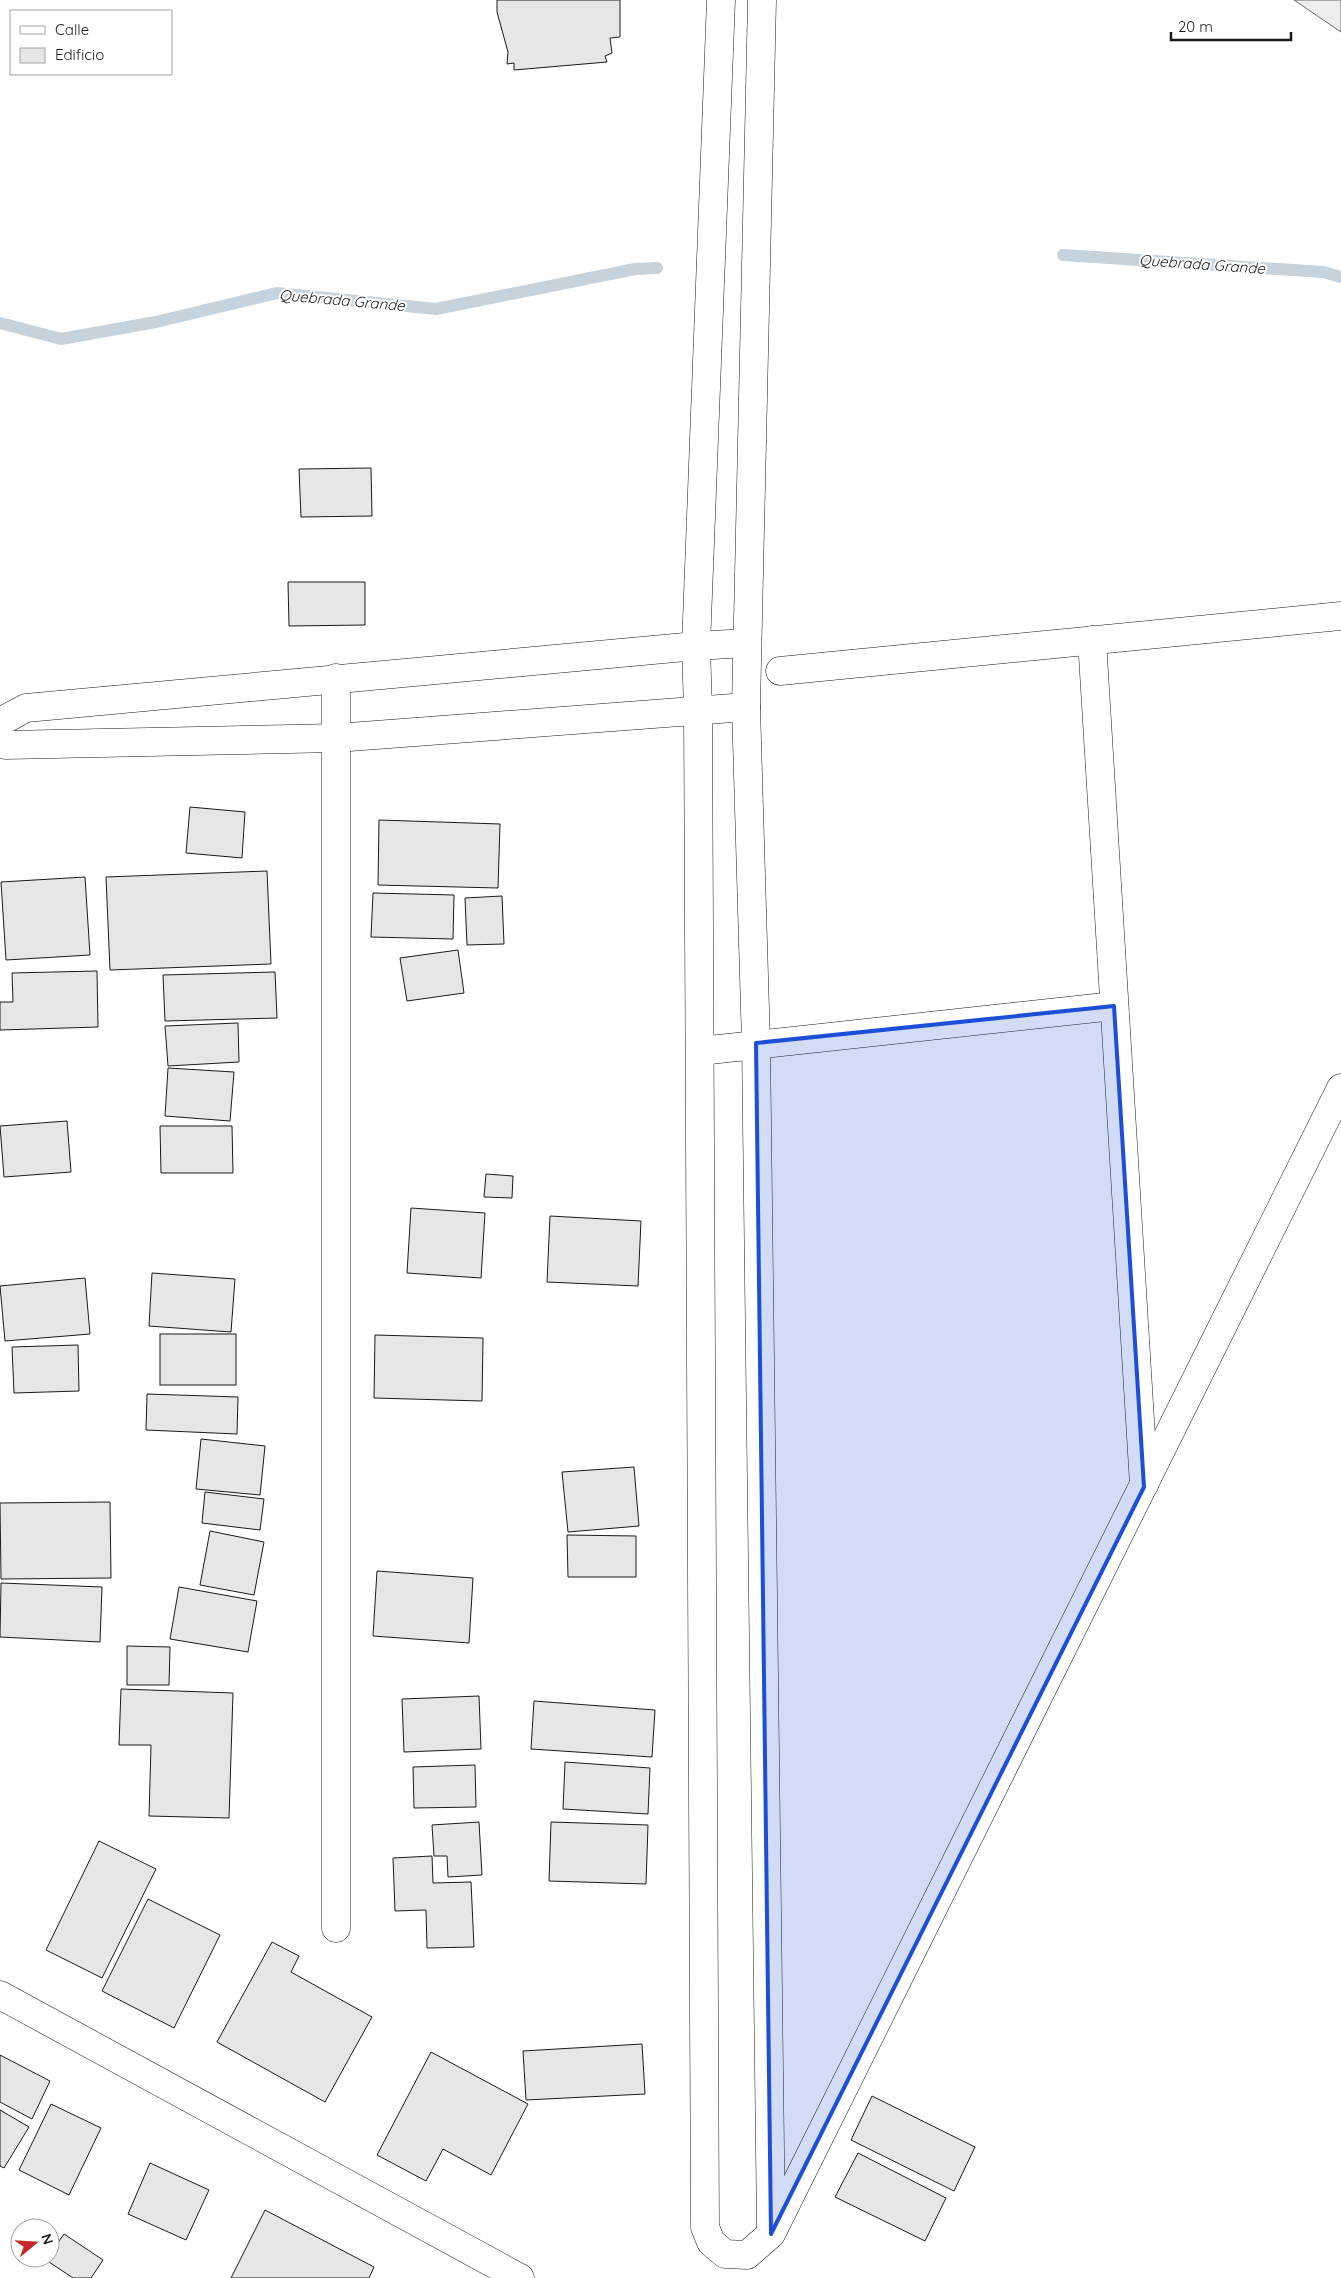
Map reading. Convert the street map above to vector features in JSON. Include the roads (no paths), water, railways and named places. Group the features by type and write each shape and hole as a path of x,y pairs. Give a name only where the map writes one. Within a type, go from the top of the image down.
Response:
{"street":[{"path":"721,0 696,646 700,1051 705,2227 712,2242 724,2254 747,2255 771,2234 1144,1488 1341,1088"},
{"path":"762,0 746,707 756,1044 771,2234"},
{"path":"715,133 759,134"},
{"path":"780,671 1341,616"},
{"path":"1092,640 1144,1488"},
{"path":"0,722 26,708 336,678 746,643"},
{"path":"336,678 336,1928"},
{"path":"0,742 6,745 336,738 746,707"},
{"path":"700,1051 1114,1006"},
{"path":"0,1995 520,2278"}],"waterway":[{"name":"Quebrada Grande","path":"1063,255 1323,272 1341,277"},
{"name":"Quebrada Grande","path":"0,323 61,339 156,322 277,293 436,309 635,269 657,268"}]}
